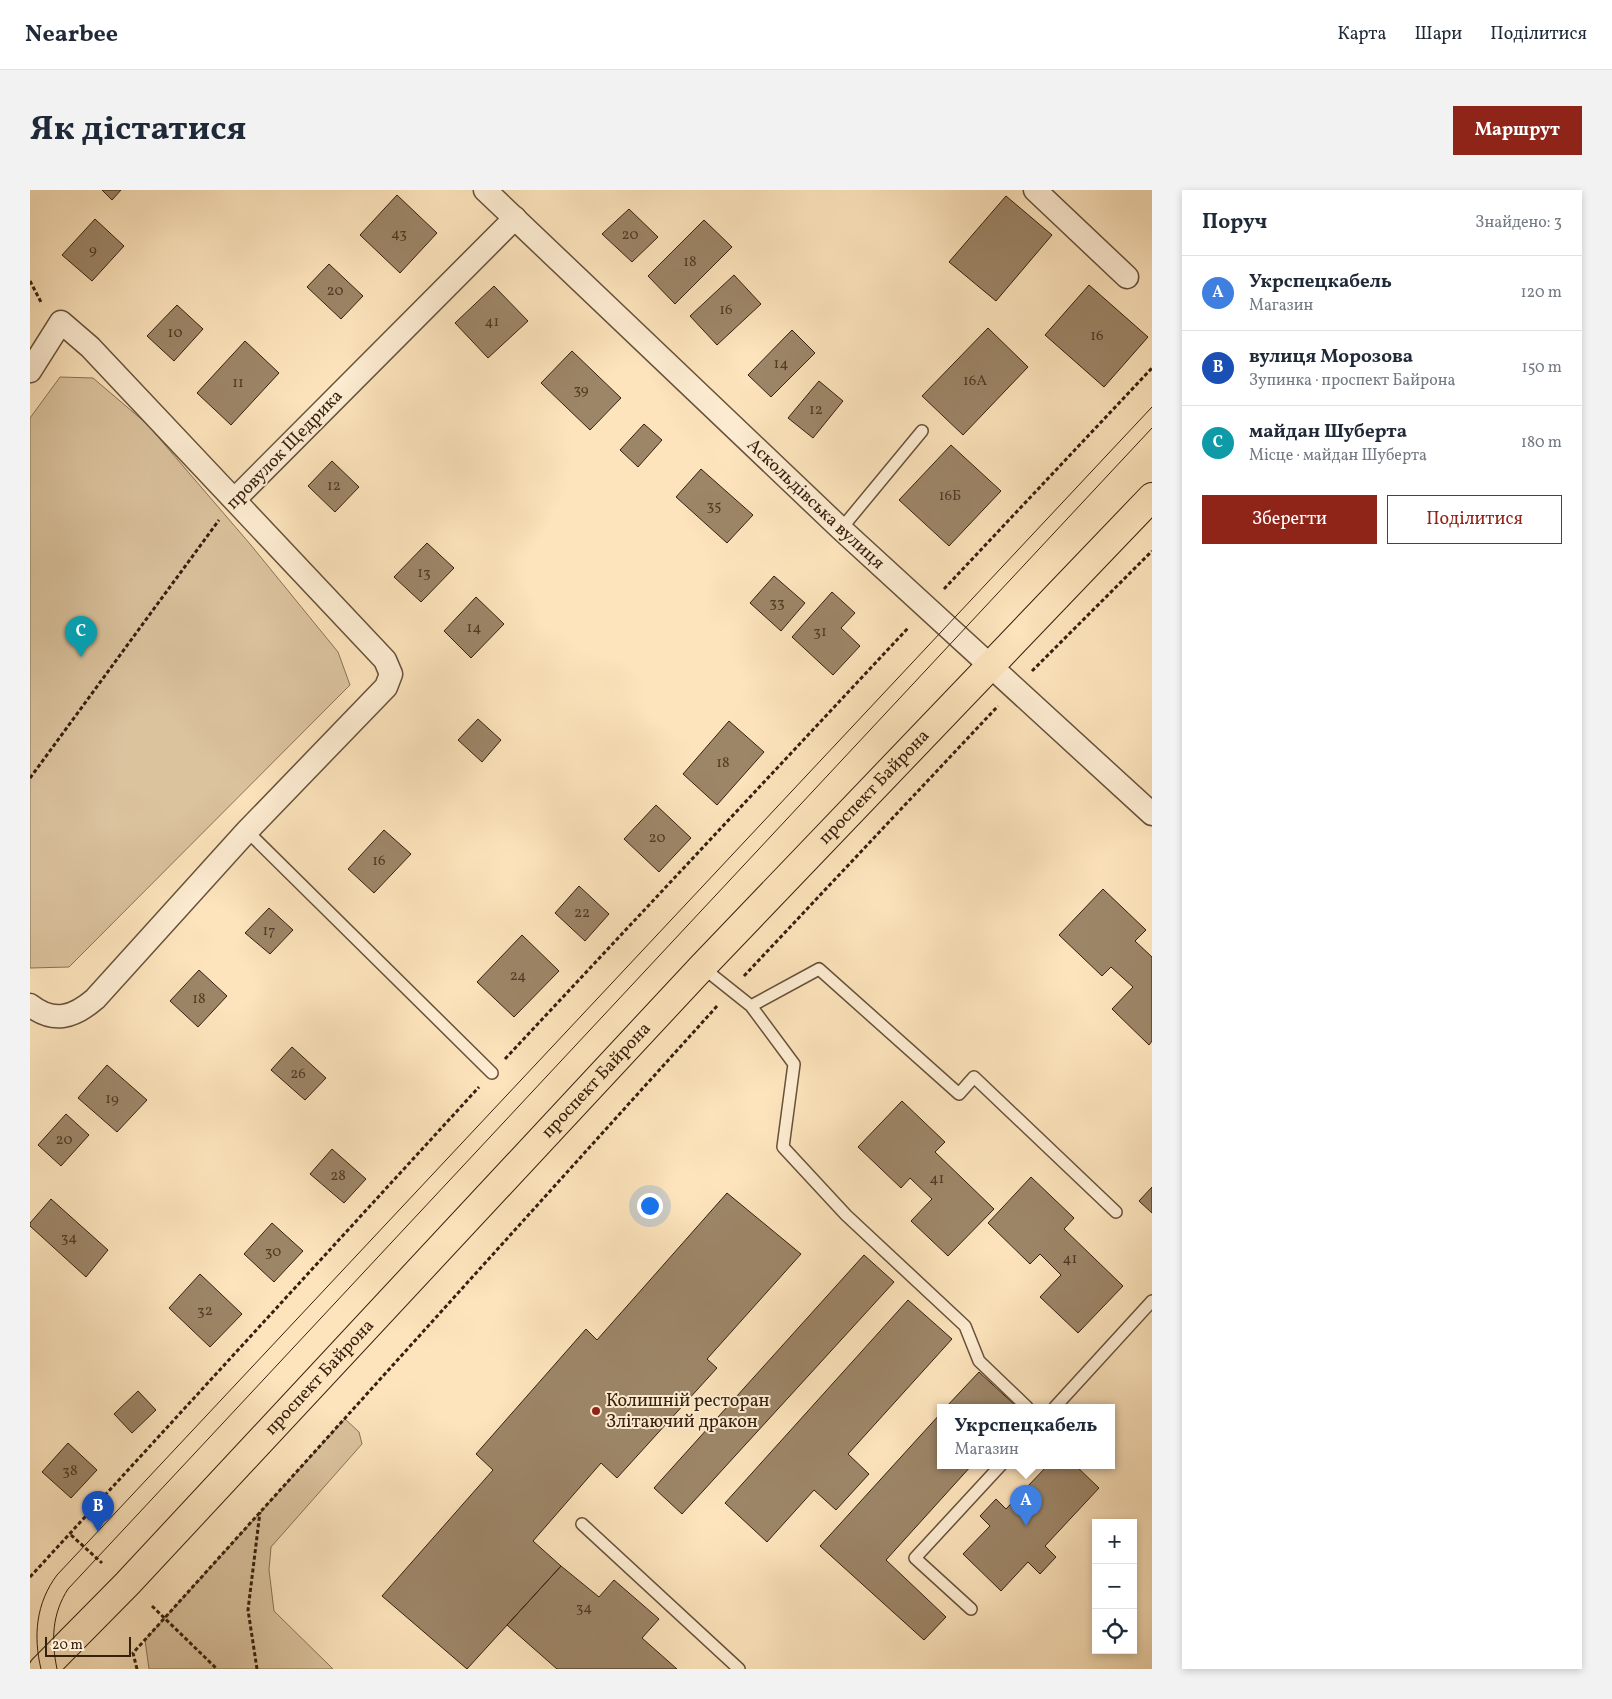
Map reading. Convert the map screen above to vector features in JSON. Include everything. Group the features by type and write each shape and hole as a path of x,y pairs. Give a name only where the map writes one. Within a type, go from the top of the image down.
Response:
{"main road":[{"name":"проспект Байрона","path":"43,1669 127,1584 702,967 989,665 1152,497"}],"street":[{"name":"Аскольдівська вулиця","path":"485,190 841,529 1152,814"},
{"path":"1035,190 1127,277"},
{"name":"провулок Щедрика","path":"235,499 515,218"},
{"path":"30,371 61,322 90,347 235,499 385,660 391,674 386,687 247,831 95,999 80,1012 59,1017 39,1012 30,1005"}],"lane":[{"path":"841,529 922,431"},
{"path":"247,831 492,1073"},
{"path":"702,967 751,1006 794,1064 783,1147 846,1215 965,1326 979,1361 1023,1404"},
{"path":"751,1006 819,969 959,1094 974,1077 1116,1212"},
{"path":"1058,1404 1152,1302"},
{"path":"970,1609 915,1558 997,1469"},
{"path":"582,1524 739,1669"}],"path":[{"path":"30,1577 71,1535 492,1073 1152,368"},
{"name":"провулок Щедрика","path":"30,778 235,499"},
{"path":"137,1669 133,1653 730,991 1014,688 1152,550"},
{"path":"257,1669 248,1610 260,1512"},
{"path":"71,1535 102,1563"},
{"path":"152,1606 217,1669"}],"shaded area":[{"path":"60,377 93,378 147,424 250,544 338,652 350,685 69,967 30,968 30,418"},
{"path":"345,1419 359,1432 362,1444 271,1547 269,1570 274,1611 333,1669 149,1669 145,1640"}],"building":[{"path":"102,190 121,190 112,200"},
{"path":"397,195 437,233 400,273 360,235"},
{"path":"1006,196 1052,235 996,301 949,262"},
{"path":"629,209 658,237 632,262 602,234"},
{"path":"95,219 124,246 92,281 62,255"},
{"path":"704,220 732,247 675,304 648,276"},
{"path":"329,264 363,296 341,319 307,287"},
{"path":"734,275 761,304 717,345 690,316"},
{"path":"1089,285 1148,337 1104,387 1045,335"},
{"path":"494,286 528,321 488,358 455,323"},
{"path":"177,305 203,329 174,361 147,336"},
{"path":"988,328 1028,367 963,435 922,396"},
{"path":"792,330 815,353 771,397 748,375"},
{"path":"245,341 279,373 231,425 197,393"},
{"path":"572,351 621,398 590,430 541,383"},
{"path":"819,381 843,401 813,438 788,418"},
{"path":"644,424 662,440 638,467 620,450"},
{"path":"951,445 1001,491 949,546 899,500"},
{"path":"332,461 359,487 335,512 308,486"},
{"path":"701,469 753,515 727,543 676,497"},
{"path":"427,543 454,568 421,602 394,577"},
{"path":"774,576 805,603 781,631 750,603"},
{"path":"832,592 855,613 841,628 860,646 833,675 792,637"},
{"path":"476,597 504,624 471,658 444,631"},
{"path":"478,719 501,740 482,762 458,740"},
{"path":"729,721 764,752 717,805 683,774"},
{"path":"656,805 691,838 659,872 624,839"},
{"path":"384,830 411,854 374,893 348,869"},
{"path":"579,886 609,914 585,941 555,913"},
{"path":"1103,889 1146,930 1135,941 1152,957 1152,1041 1149,1045 1112,1009 1133,987 1111,967 1102,976 1059,935"},
{"path":"269,908 293,930 270,954 245,933"},
{"path":"522,935 559,971 514,1017 477,982"},
{"path":"199,970 227,996 198,1027 170,1001"},
{"path":"292,1047 326,1078 305,1100 271,1070"},
{"path":"107,1065 147,1100 117,1132 78,1098"},
{"path":"902,1101 945,1142 935,1152 994,1209 948,1256 911,1221 932,1199 910,1178 901,1188 858,1147"},
{"path":"66,1114 89,1135 61,1166 38,1145"},
{"path":"332,1149 366,1179 344,1203 310,1174"},
{"path":"1031,1177 1074,1218 1064,1229 1123,1286 1078,1333 1040,1297 1061,1275 1040,1254 1030,1264 988,1223"},
{"path":"1152,1187 1152,1213 1139,1201"},
{"name":"Колишній ресторан Злітаючий дракон","path":"727,1193 801,1254 707,1359 717,1368 617,1478 601,1463 533,1541 561,1566 467,1669 382,1596 493,1470 476,1454 586,1329 597,1340"},
{"path":"51,1199 108,1250 86,1277 30,1226 30,1223"},
{"path":"272,1223 303,1251 274,1282 244,1254"},
{"path":"864,1255 894,1282 682,1514 654,1488"},
{"path":"200,1274 242,1314 210,1347 169,1308"},
{"path":"908,1300 952,1339 848,1454 869,1474 836,1510 814,1490 767,1542 725,1503"},
{"path":"979,1372 1014,1404 949,1404"},
{"path":"138,1391 156,1410 132,1433 114,1414"},
{"path":"937,1417 937,1469 968,1469 886,1560 946,1617 924,1640 820,1546"},
{"path":"68,1443 97,1470 71,1498 42,1472"},
{"path":"1044,1469 1079,1469 1099,1488 1045,1546 1056,1557 1040,1574 1028,1562 1001,1591 963,1554 990,1526 980,1516 996,1499 1006,1509"},
{"path":"561,1566 599,1597 614,1580 659,1619 642,1638 677,1669 557,1669 507,1625"}],"tram line":[{"path":"41,1669 37,1644 38,1620 45,1597 57,1575 1152,407"},
{"path":"57,1669 54,1628 59,1608 68,1589 1152,428"}],"place":[{"name":"майдан Шуберта","path":"81,657"},
{"name":"Колишній ресторан Злітаючий дракон","path":"596,1411"},
{"name":"Укрспецкабель","path":"1026,1526"},
{"name":"вулиця Морозова","path":"98,1532"}]}
